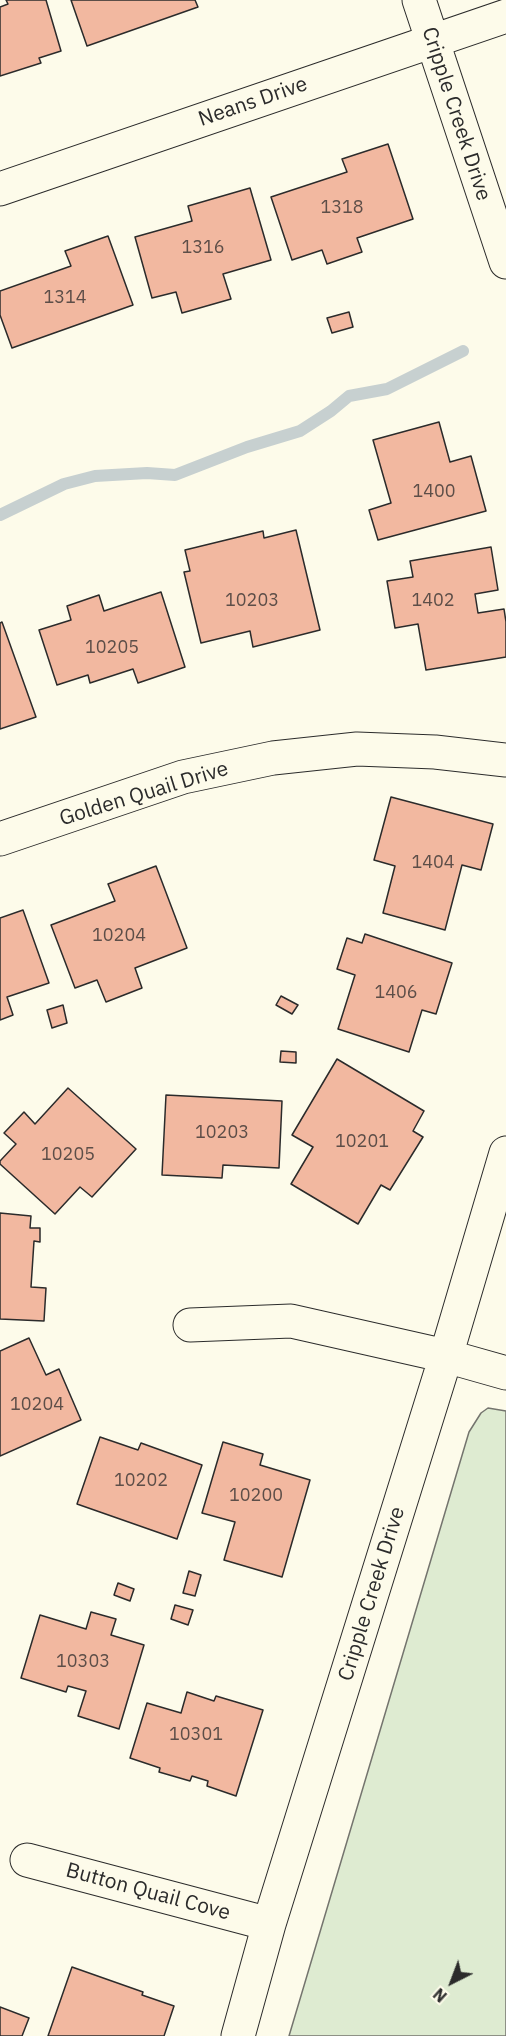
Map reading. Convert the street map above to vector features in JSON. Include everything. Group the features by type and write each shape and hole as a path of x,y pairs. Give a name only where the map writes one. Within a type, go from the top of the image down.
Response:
{"street":[{"name":"Cripple Creek Drive","path":"418,0 506,262"},
{"name":"Neans Drive","path":"0,189 506,16"},
{"name":"Golden Quail Drive","path":"0,839 183,777 273,758 357,749 435,752 506,760"},
{"name":"Cripple Creek Drive","path":"238,2036 269,1924 446,1356 506,1153"},
{"path":"190,1325 291,1321 446,1356 506,1373"},
{"name":"Button Quail Cove","path":"27,1860 269,1924"}],"green space":[{"path":"488,1408 506,1411 506,2036 289,2036 469,1432 481,1413"}],"building":[{"path":"6,0 46,0 61,51 39,58 41,63 0,76 0,7 8,4"},
{"path":"71,0 195,0 198,7 87,46"},
{"path":"388,144 413,219 357,238 362,252 327,264 322,250 292,260 271,197 347,172 342,159"},
{"path":"250,188 271,260 223,274 231,299 182,313 176,292 152,298 135,237 192,221 188,206"},
{"path":"108,236 133,305 12,348 0,315 0,291 71,266 65,251"},
{"path":"349,312 353,327 332,333 327,318"},
{"path":"439,422 450,462 471,456 486,511 378,540 369,510 391,503 373,440"},
{"path":"296,530 320,630 253,647 250,631 201,643 184,572 190,571 185,550 263,531 264,538"},
{"path":"491,547 498,590 475,594 478,613 504,609 506,657 426,670 418,624 395,628 387,581 413,577 410,561"},
{"path":"161,592 185,667 138,683 133,669 90,683 88,675 57,685 39,630 71,620 67,606 99,595 104,611"},
{"path":"2,622 36,717 0,729 0,623"},
{"path":"391,797 493,824 481,870 462,865 445,930 383,913 395,866 374,860"},
{"path":"156,866 187,948 135,968 142,988 106,1002 97,980 75,988 51,925 115,901 108,884"},
{"path":"23,910 49,983 7,997 13,1015 0,1020 0,918"},
{"path":"365,934 452,963 436,1014 422,1010 409,1052 338,1029 355,975 337,969 347,938 362,943"},
{"path":"281,996 298,1005 292,1014 276,1005"},
{"path":"63,1005 67,1023 52,1028 47,1010"},
{"path":"281,1051 296,1052 296,1063 280,1062"},
{"path":"337,1059 424,1111 413,1131 423,1137 390,1190 381,1185 358,1224 291,1184 313,1147 292,1135"},
{"path":"68,1088 136,1149 92,1197 80,1187 55,1214 0,1164 0,1161 16,1144 4,1133 24,1112 35,1124"},
{"path":"166,1095 282,1101 279,1168 223,1165 222,1178 162,1175"},
{"path":"0,1213 31,1216 30,1228 40,1228 40,1242 34,1241 31,1287 46,1288 44,1321 0,1319"},
{"path":"29,1338 46,1375 59,1369 81,1420 0,1456 0,1351"},
{"path":"100,1437 138,1450 141,1443 202,1465 177,1539 77,1504"},
{"path":"223,1442 263,1454 260,1465 310,1480 282,1577 224,1560 235,1522 202,1513"},
{"path":"189,1571 201,1575 195,1596 183,1593"},
{"path":"118,1583 134,1589 130,1601 114,1595"},
{"path":"175,1605 193,1610 188,1625 171,1619"},
{"path":"91,1612 116,1619 111,1635 144,1645 119,1729 78,1716 86,1691 68,1686 66,1692 21,1678 40,1615 86,1629"},
{"path":"187,1692 214,1701 216,1696 263,1710 236,1796 207,1786 208,1781 192,1776 190,1781 159,1772 160,1768 130,1758 147,1703 181,1713"},
{"path":"72,1967 143,1992 142,1995 174,2006 164,2036 48,2036"},
{"path":"0,2007 29,2018 22,2036 0,2036"}],"waterway":[{"path":"0,515 64,484 95,476 147,473 175,475 247,447 300,431 349,396 387,389 463,351"}]}
